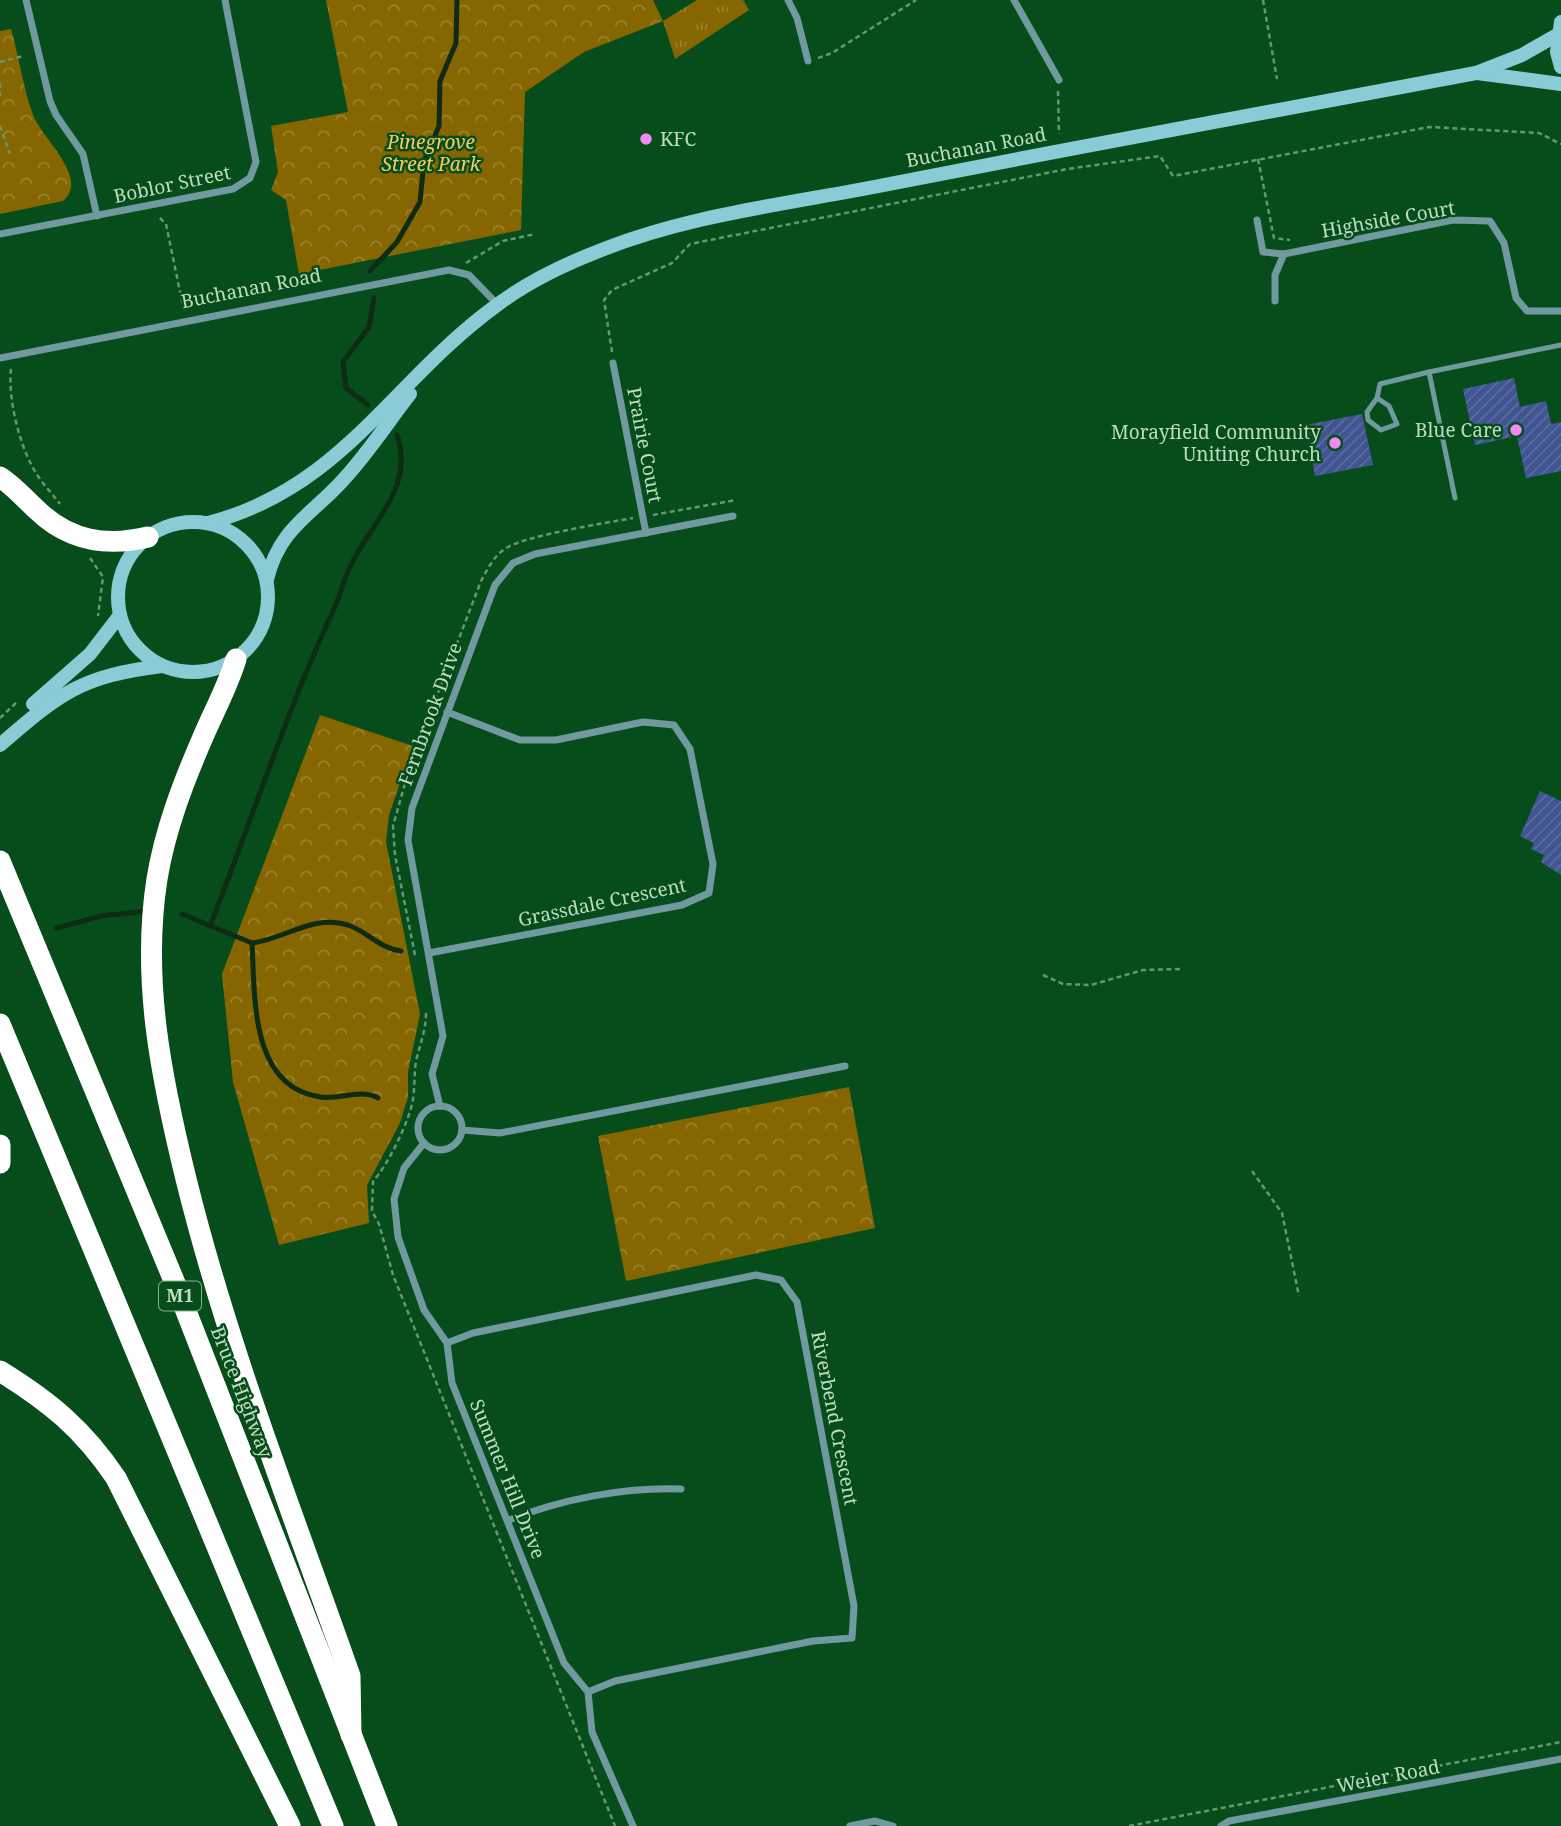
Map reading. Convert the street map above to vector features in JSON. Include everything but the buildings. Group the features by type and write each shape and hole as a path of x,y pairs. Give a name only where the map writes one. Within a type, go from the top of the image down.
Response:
{"highway":[{"path":"0,477 49,521 83,539 115,543 148,537"},
{"path":"236,659 187,776 166,840 154,906 152,995 170,1111 212,1279 226,1328 350,1676 351,1735"},
{"name":"Bruce Highway","path":"0,860 177,1288 387,1826"},
{"path":"0,1024 333,1826"},
{"path":"0,1145 0,1163"},
{"path":"0,1371 64,1415 93,1444 116,1478 290,1826"}],"main road":[{"path":"1559,29 1561,67"},
{"name":"Buchanan Road","path":"208,523 262,505 306,480 346,447 451,344 497,304 580,259 652,232 1020,158 1476,73 1522,55 1559,29"},
{"name":"Buchanan Road","path":"1476,73 1561,84"},
{"name":"Buchanan Road","path":"267,579 276,550 294,524 343,481 451,344"},
{"path":"2,733 84,682 120,671 162,666 194,672 216,668 236,659 252,644 265,621 269,604 267,579 259,559 245,542 228,530 208,523 176,523 148,537 133,552 122,572 118,593 120,615 132,641 146,656 162,666"},
{"path":"2,733 90,654 120,615"}],"street":[{"path":"26,0 50,101 83,154 97,216"},
{"name":"Boblor Street","path":"0,234 233,189 250,178 256,167 256,156 225,0"},
{"path":"788,0 797,18 808,61"},
{"path":"1014,0 1059,80"},
{"path":"1257,220 1263,252 1284,254 1275,275 1275,301"},
{"name":"Highside Court","path":"1284,254 1453,220 1490,221 1504,243 1516,298 1527,311 1561,311"},
{"path":"459,270 476,281 497,304"},
{"name":"Buchanan Road","path":"0,358 459,270"},
{"name":"Prairie Court","path":"613,363 646,533"},
{"name":"Fernbrook Drive","path":"440,1106 432,1074 443,1036 408,841 412,808 495,585 513,563 535,554 733,516"},
{"name":"Grassdale Crescent","path":"429,953 682,905 709,893 713,864 690,749 674,725 643,722 556,740 520,740 447,712"},
{"path":"462,1130 500,1133 845,1066"},
{"path":"440,1106 457,1114 462,1130 453,1145 447,1149 432,1148 424,1143 418,1129 419,1121 427,1110 440,1106"},
{"name":"Summer Hill Drive","path":"424,1143 404,1168 394,1199 398,1237 424,1310 447,1343 452,1383 564,1663 588,1692"},
{"name":"Riverbend Crescent","path":"447,1343 473,1333 756,1275 781,1280 797,1302 854,1606 852,1638 813,1641 615,1681 588,1692"},
{"path":"509,1520 542,1507 568,1502 648,1488 681,1489"},
{"path":"588,1692 592,1732 634,1826"},
{"name":"Weier Road","path":"1222,1826 1229,1821 1561,1759"},
{"path":"850,1826 875,1821 893,1826"}],"lane":[{"path":"1377,398 1395,414 1396,425 1390,430 1381,430 1368,420 1370,404 1377,398 1380,384 1561,345"},
{"path":"1429,372 1455,498"}],"path":[{"path":"808,61 832,53 916,0"},
{"path":"1263,0 1278,79"},
{"path":"0,62 23,56"},
{"path":"1059,80 1059,134"},
{"path":"0,83 0,96"},
{"path":"0,126 10,154"},
{"path":"613,363 604,300 612,290 672,263 690,244 1067,169 1160,156 1173,176 1429,127 1539,133 1561,144"},
{"path":"1258,159 1274,238 1290,238 1293,252"},
{"path":"160,218 166,224 186,321"},
{"path":"459,270 473,256 503,241 535,234"},
{"path":"14,355 11,373 13,402 25,448 37,474 65,510"},
{"path":"415,957 395,855 393,826 410,766 481,581 491,562 507,547 525,540 736,500"},
{"path":"83,539 79,551 95,562 103,577 97,622"},
{"path":"2,733 26,694"},
{"path":"1043,975 1063,984 1091,985 1143,970 1180,969"},
{"path":"426,1009 426,1028 413,1079 413,1098 403,1131 373,1181 372,1212 379,1224 393,1275 615,1826"},
{"path":"1252,1171 1282,1213 1299,1296"},
{"path":"1129,1826 1561,1742"}],"green space":[{"name":"Pinegrove Street Park","path":"326,0 653,0 663,21 584,52 525,92 521,230 299,274 286,200 271,190 278,172 271,126 348,112"},
{"path":"697,0 743,0 749,10 675,59 663,21"},
{"path":"11,29 33,115 68,170 71,181 70,192 63,201 0,214 0,31"},
{"path":"320,715 413,746 389,815 386,842 420,1014 408,1072 408,1097 400,1123 367,1185 369,1223 279,1245 233,1082 222,974"},
{"path":"849,1087 875,1228 626,1281 598,1136"}],"waterway":[{"path":"370,271 397,242 420,202 424,161 439,126 440,81 456,43 457,0"},
{"path":"368,405 346,388 343,362 369,327 374,298"},
{"path":"210,926 285,727 348,571 397,485 401,470 397,435"},
{"path":"57,928 101,916 147,911"},
{"path":"182,914 252,943 311,925 335,922 355,928 386,947 401,951"},
{"path":"252,943 256,1013 269,1058 280,1076 297,1090 320,1097 364,1094 378,1098"}],"place":[{"name":"KFC","path":"646,139"},
{"name":"Blue Care","path":"1516,430"},
{"name":"Morayfield Community Uniting Church","path":"1335,443"}]}
